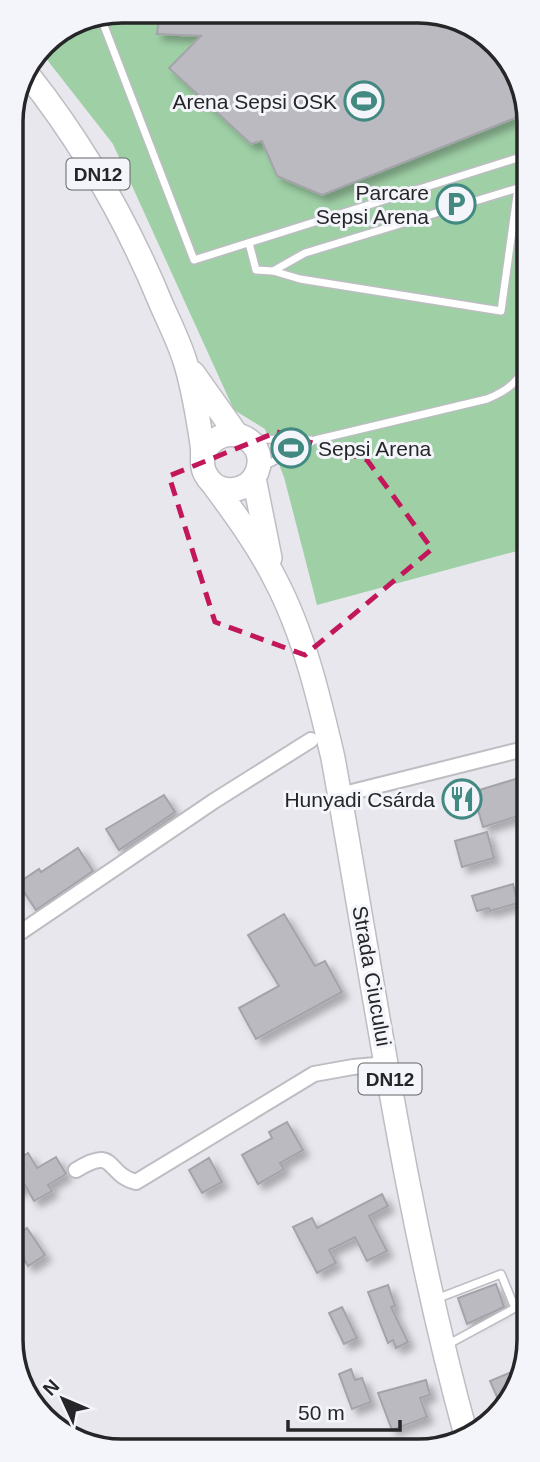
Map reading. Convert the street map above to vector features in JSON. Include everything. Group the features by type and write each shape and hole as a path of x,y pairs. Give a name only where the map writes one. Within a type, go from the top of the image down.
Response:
{"main road":[{"name":"DN12","path":"32,80 71,132 116,205 152,281 185,361 204,454"},
{"name":"DN12","path":"185,361 242,436"},
{"path":"219,436 242,436 257,452 256,474 239,489 230,491 213,484 203,469 204,454 207,446 219,436"},
{"name":"DN12","path":"256,474 275,579"},
{"name":"DN12","path":"213,484 238,518 275,579 305,654 318,731"},
{"name":"Strada Ciucului","path":"318,731 340,795 387,1064 433,1300 464,1428"}],"street":[{"path":"23,930 318,731"},
{"path":"340,795 517,751"},
{"path":"76,1170 99,1158 106,1160 128,1180 136,1182 314,1074 387,1064"}],"lane":[{"path":"104,25 194,260 517,158"},
{"path":"273,271 305,253 517,188"},
{"path":"249,243 256,270 501,311 517,195"},
{"path":"256,474 316,440 487,399 503,393 517,379"},
{"path":"242,436 316,440"},
{"path":"433,1300 501,1274 515,1308 444,1347"}],"highlighted area":[{"path":"277,432 367,460 432,549 305,655 215,622 169,476"}],"green space":[{"path":"418,23 438,25 462,33 479,43 497,61 510,84 517,122 517,551 317,605 284,477 265,429 234,410 113,144 46,58 72,36 102,25"}],"building":[{"name":"Arena Sepsi OSK","path":"158,23 438,25 462,33 479,43 497,61 510,84 516,115 515,118 322,195 277,176 262,141 251,144 169,68 201,36 157,34"},
{"path":"517,779 517,816 483,827 473,792"},
{"path":"164,795 175,812 119,850 106,829"},
{"path":"487,832 494,858 462,867 455,841"},
{"path":"78,848 93,871 36,910 23,890 23,880 39,869 41,872"},
{"path":"513,884 517,903 490,911 489,908 477,911 472,896"},
{"path":"284,914 315,966 325,961 342,992 256,1039 239,1008 279,986 248,935"},
{"path":"287,1122 303,1150 280,1163 284,1169 258,1184 242,1155 272,1138 269,1132"},
{"path":"28,1153 37,1168 56,1157 66,1174 48,1185 52,1191 34,1201 25,1185 23,1186 23,1156"},
{"path":"209,1158 222,1182 202,1193 189,1170"},
{"path":"382,1194 388,1206 369,1216 387,1251 367,1261 355,1237 329,1250 336,1263 317,1273 293,1227 312,1218 317,1228"},
{"path":"27,1228 45,1255 28,1266 23,1258 23,1231"},
{"path":"496,1284 504,1307 467,1324 458,1298"},
{"path":"388,1285 395,1306 391,1307 408,1342 396,1348 393,1340 388,1343 368,1292"},
{"path":"342,1307 357,1338 344,1344 329,1313"},
{"path":"351,1369 355,1380 362,1378 371,1402 352,1409 339,1374"},
{"path":"512,1372 498,1399 490,1381"},
{"path":"426,1380 430,1395 420,1398 427,1417 392,1430 378,1393"}],"place":[{"name":"Arena Sepsi OSK","path":"364,101"},
{"name":"Parcare Sepsi Arena","path":"456,204"},
{"name":"Sepsi Arena","path":"291,448"},
{"name":"Hunyadi Csárda","path":"462,799"}]}
